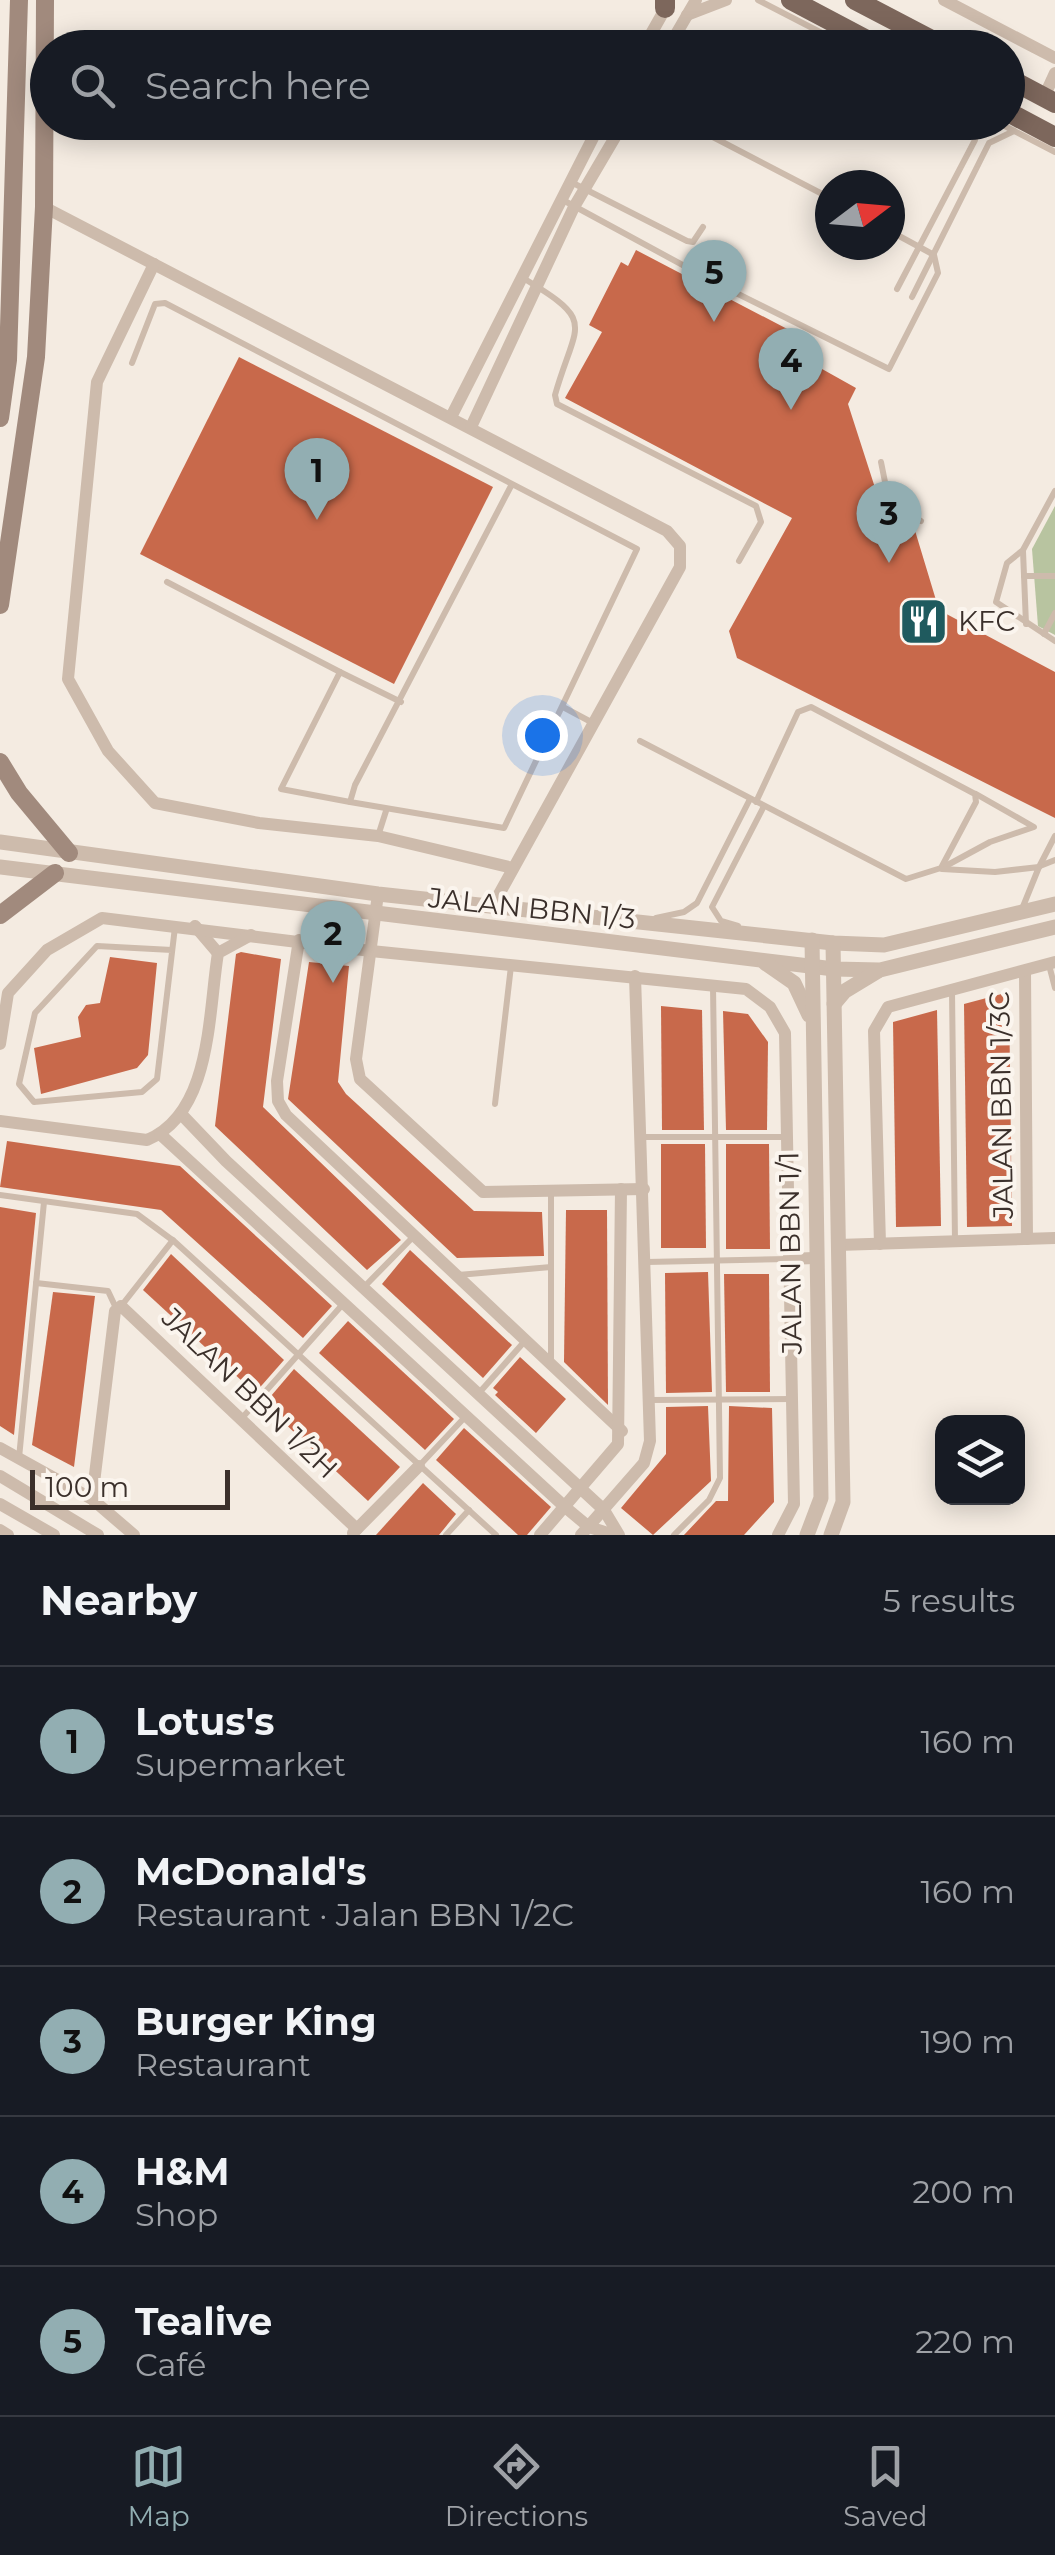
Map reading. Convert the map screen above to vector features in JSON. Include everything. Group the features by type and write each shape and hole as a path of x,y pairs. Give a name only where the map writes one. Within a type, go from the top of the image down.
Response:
{"main road":[{"path":"0,418 8,360 19,0"},
{"path":"45,0 45,30"},
{"path":"791,0 848,30"},
{"path":"854,0 913,30"},
{"path":"1025,87 1050,100"},
{"path":"1025,127 1055,137"},
{"path":"0,605 36,356 44,140"},
{"path":"0,762 18,793 69,853"},
{"path":"0,915 55,872"}],"street":[{"path":"678,30 696,0"},
{"path":"687,14 726,0"},
{"path":"944,0 1001,30"},
{"path":"653,30 667,3"},
{"path":"1025,42 1055,58"},
{"path":"1050,100 1055,73"},
{"path":"451,417 591,140"},
{"path":"471,427 574,207 613,140"},
{"path":"44,207 668,531 680,546 680,567 492,907 501,920 552,936"},
{"path":"154,264 97,382 68,680 108,750 155,803 259,823 378,836 512,868"},
{"name":"JALAN BBN 1/3","path":"0,842 378,894 833,943 884,945 1055,904"},
{"name":"JALAN BBN 1/3","path":"0,867 834,970 880,970 1055,927"},
{"path":"378,894 356,1059 360,1079 476,1188 491,1192 644,1189"},
{"path":"0,1044 8,993 47,950 102,918 255,933 370,951 746,988 770,1006 785,1032 794,1504 778,1535"},
{"path":"0,1121 147,1140 184,1116 198,1079 218,953 195,926"},
{"path":"218,953 255,933"},
{"path":"298,940 278,1101 286,1115 622,1431"},
{"name":"JALAN BBN 1/1","path":"807,1535 820,1498 812,940"},
{"name":"JALAN BBN 1/1","path":"830,1535 842,1502 833,943"},
{"path":"758,958 794,983 813,1029"},
{"path":"880,1244 874,1031 888,1007 1052,963"},
{"path":"834,1004 845,991 880,970"},
{"name":"JALAN BBN 1/3C","path":"1024,970 1028,1239"},
{"path":"585,1531 644,1463 650,1442 635,976"},
{"path":"184,1116 226,1162 604,1510 616,1535"},
{"path":"160,1134 565,1507 585,1531 616,1535"},
{"path":"540,1535 618,1444 622,1431 621,1190"},
{"path":"838,1245 1055,1238"},
{"path":"788,1259 814,1258"},
{"path":"92,1498 119,1307"},
{"name":"JALAN BBN 1/2H","path":"119,1307 242,1418 354,1532"},
{"path":"0,1448 92,1498 134,1535"},
{"path":"354,1532 419,1466"},
{"path":"0,1476 98,1535"},
{"path":"0,1504 54,1535"},
{"path":"0,1530 8,1535"}],"lane":[{"path":"758,0 816,30"},
{"path":"1025,132 1055,152"},
{"path":"720,140 815,190"},
{"path":"897,289 975,140"},
{"path":"912,297 992,140"},
{"path":"568,181 688,241 694,242 703,227"},
{"path":"560,198 889,369 938,274 934,255 905,239"},
{"path":"520,277 565,304 577,326 555,396 557,404 756,506 760,522 739,561"},
{"path":"132,363 155,304 165,302 638,549 504,828 386,811 281,789 340,672"},
{"path":"881,462 889,502 921,521"},
{"path":"350,802 354,785 401,702 512,484"},
{"path":"1055,491 1022,550 1007,564 996,602 1055,641"},
{"path":"1022,550 1026,625"},
{"path":"1024,576 1055,576"},
{"path":"167,582 401,702"},
{"path":"1044,634 1055,613"},
{"path":"564,707 594,723"},
{"path":"640,741 757,802 906,879 1034,827 811,707 803,707 757,802 712,907 722,921 768,936"},
{"path":"941,868 976,802 975,794"},
{"path":"630,921 684,912 696,903 757,802"},
{"path":"378,836 386,811"},
{"path":"1021,912 1055,836"},
{"path":"941,868 995,872 1055,860"},
{"path":"172,950 97,946 35,1013 19,1084 34,1102 142,1092 157,1079 172,950 175,924"},
{"path":"1052,963 1055,988"},
{"path":"494,1104 511,964"},
{"path":"674,1535 709,1500 720,1478 722,1399 713,985"},
{"path":"952,990 955,1241"},
{"path":"641,1137 787,1137"},
{"path":"551,1191 551,1368"},
{"path":"0,1195 137,1214 173,1240 496,1535"},
{"path":"19,1459 44,1202"},
{"path":"364,1287 414,1236"},
{"path":"36,1282 108,1292 119,1307 173,1240"},
{"path":"645,1262 788,1259"},
{"path":"456,1276 551,1267"},
{"path":"242,1418 344,1303"},
{"path":"477,1395 524,1342"},
{"path":"649,1400 792,1399"},
{"path":"419,1466 466,1416"},
{"path":"446,1535 468,1510"}],"green space":[{"path":"1055,506 1055,635 1038,626 1032,549"}],"building":[{"path":"636,250 814,343 806,360 856,388 848,404 878,497 885,507 913,524 939,610 1055,672 1055,818 737,658 729,631 792,518 565,398 602,332 589,325 621,262 628,266"},
{"path":"239,357 493,487 394,684 140,554"},
{"path":"236,954 281,959 263,1107 401,1240 367,1270 215,1126"},
{"path":"110,957 157,963 148,1055 137,1068 41,1094 34,1048 81,1037 78,1017 86,1005 100,1003"},
{"path":"309,962 349,966 338,1082 346,1094 474,1211 542,1212 544,1256 457,1258 288,1099"},
{"path":"1009,992 1012,1226 967,1227 964,1004"},
{"path":"661,1006 702,1010 704,1130 662,1130"},
{"path":"937,1010 941,1226 896,1227 893,1022"},
{"path":"723,1011 748,1014 768,1042 767,1130 726,1130"},
{"path":"7,1141 180,1166 332,1306 303,1338 161,1210 0,1187"},
{"path":"661,1144 705,1144 706,1248 661,1248"},
{"path":"726,1144 769,1144 770,1249 726,1249"},
{"path":"0,1207 36,1213 14,1435 0,1426"},
{"path":"566,1210 607,1210 608,1405 564,1362"},
{"path":"410,1250 512,1345 483,1378 382,1284"},
{"path":"171,1254 284,1360 255,1393 143,1290"},
{"path":"708,1272 712,1392 666,1393 665,1273"},
{"path":"724,1274 769,1274 770,1392 726,1392"},
{"path":"53,1292 95,1296 74,1467 32,1445"},
{"path":"348,1321 454,1419 425,1450 319,1353"},
{"path":"520,1357 566,1399 536,1433 495,1395 498,1392 493,1388"},
{"path":"294,1369 400,1467 368,1501 266,1406"},
{"path":"708,1406 711,1481 653,1535 621,1508 666,1454 666,1407"},
{"path":"729,1406 772,1408 774,1502 744,1535 684,1535 716,1501 728,1501"},
{"path":"464,1428 551,1507 527,1535 518,1535 436,1460"},
{"path":"423,1483 456,1514 439,1535 376,1535"}],"place":[{"name":"Tealive","path":"714,322"},
{"name":"H&M","path":"791,410"},
{"name":"Lotus's","path":"317,520"},
{"name":"Burger King","path":"889,563"},
{"name":"KFC","path":"923,621"},
{"name":"McDonald's","path":"333,983"}]}
